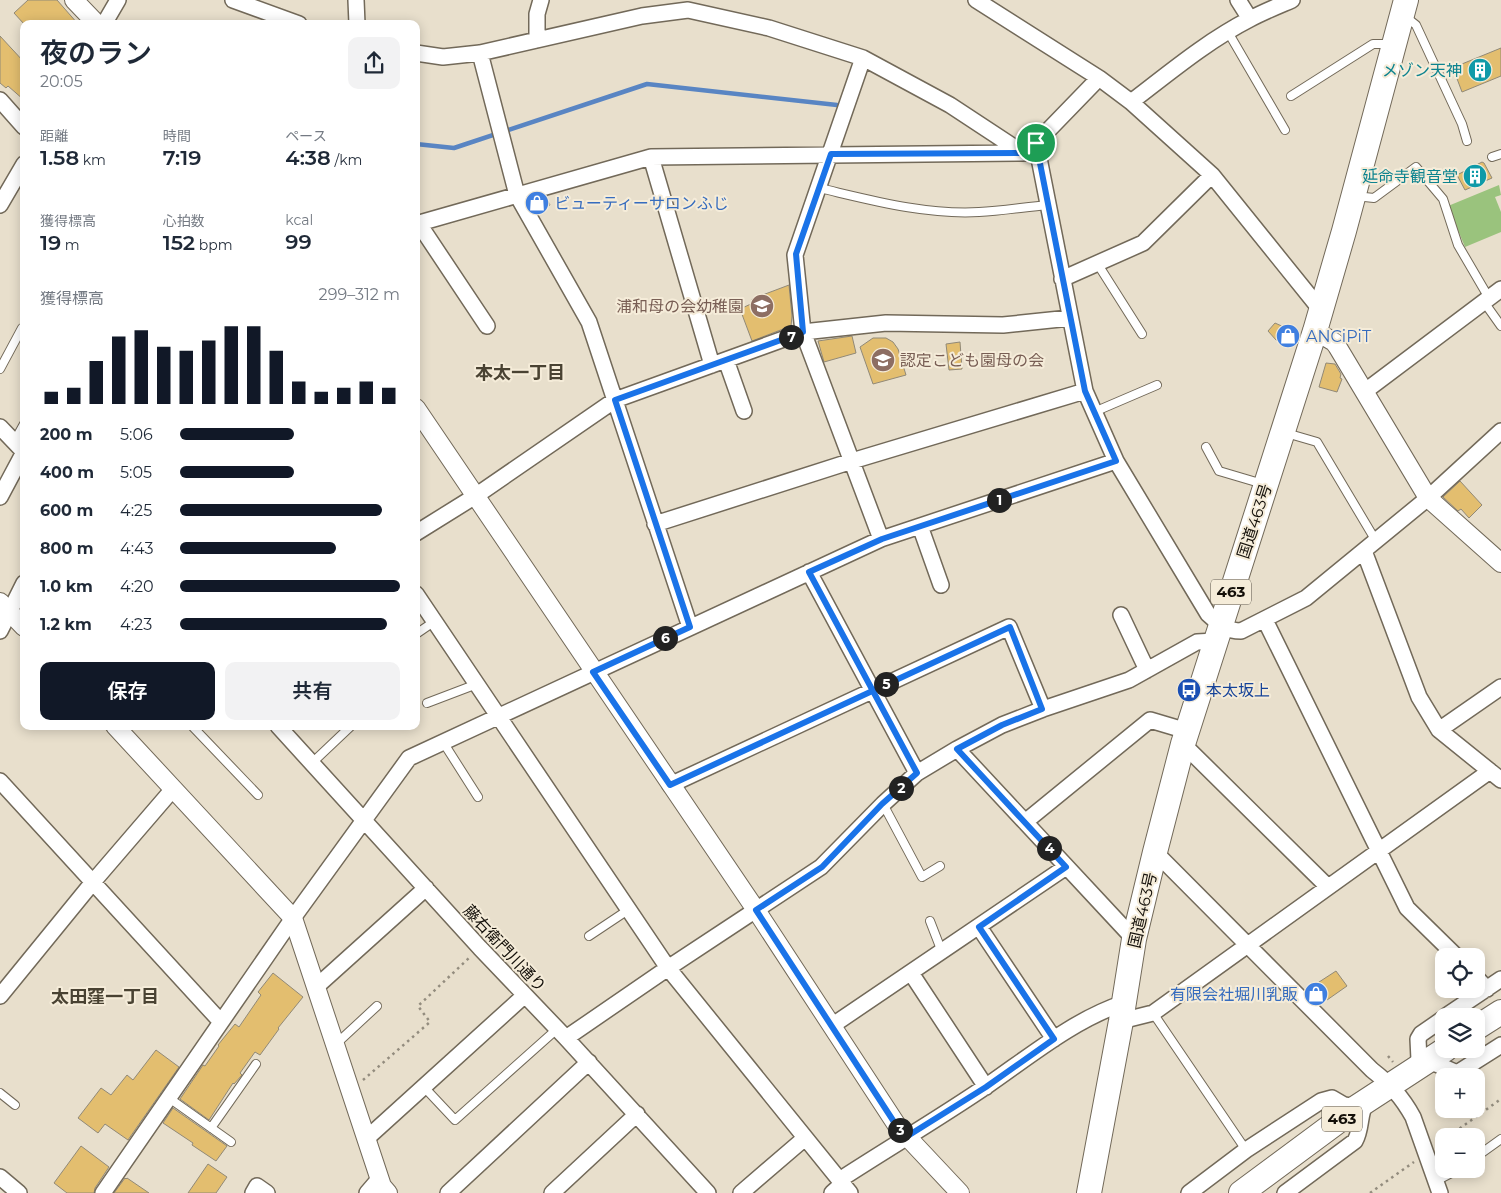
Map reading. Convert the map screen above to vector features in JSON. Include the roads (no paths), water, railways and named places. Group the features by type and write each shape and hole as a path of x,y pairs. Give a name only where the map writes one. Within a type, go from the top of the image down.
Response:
{"highway":[{"name":"国道463号","path":"1089,1193 1134,939 1185,738 1318,320 1405,7"},
{"path":"1485,1022 1501,1012"},
{"name":"463","path":"1241,1193 1362,1104 1435,1056"}],"street":[{"path":"74,0 93,20"},
{"path":"106,20 118,0"},
{"path":"233,0 288,20"},
{"path":"356,0 357,20"},
{"path":"537,40 537,14 541,0"},
{"path":"976,0 1099,78 1131,102 1212,175 1337,346 1428,498 1501,564"},
{"path":"1238,0 1250,19"},
{"path":"1131,102 1182,62 1228,32 1250,19 1292,0"},
{"path":"420,54 443,57 480,53 642,16 688,10 768,28 864,58 950,105 1023,153"},
{"path":"480,53 517,194 589,322 690,627"},
{"path":"864,58 796,254 803,332 882,539"},
{"path":"420,223 517,194 652,157 1023,153 1036,143 1099,78"},
{"path":"0,100 20,122"},
{"path":"1036,143 1085,391 1116,461 1208,614 1218,634"},
{"path":"652,157 719,362 744,411"},
{"path":"0,205 20,171"},
{"path":"1062,279 1144,243 1212,175"},
{"path":"420,227 487,326"},
{"path":"1364,392 1491,296"},
{"path":"420,531 477,495 615,400 803,332 886,323 1003,325 1070,318"},
{"path":"656,524 852,461 1085,391"},
{"path":"420,414 477,495 593,672 756,910 898,1128 960,1193"},
{"path":"0,427 20,449 0,497"},
{"path":"561,1033 668,968 822,867 882,804 917,773 957,749 1002,725 1042,709 1129,680 1197,642 1230,631 1241,631 1306,598 1428,498 1501,431"},
{"path":"103,1193 293,918 409,758 882,539 1116,461"},
{"path":"920,526 941,585"},
{"path":"842,1190 844,1177 986,1087 1054,1039 1108,1008 1122,1012 1153,1012 1379,851 1496,775 1440,730 1419,697 1364,551"},
{"path":"809,572 917,773"},
{"path":"0,631 5,607 20,588"},
{"path":"420,600 668,968 804,1138 842,1190"},
{"path":"5,607 20,623"},
{"path":"1121,615 1147,670"},
{"path":"1265,620 1407,908 1448,948"},
{"path":"670,785 1010,627 1042,709"},
{"path":"1440,730 1501,687"},
{"path":"1025,822 1150,720 1185,738 1328,887"},
{"path":"119,730 293,918 366,1139 384,1186 367,1193"},
{"name":"藤右衛門川通り","path":"282,730 480,948 589,1062 708,1193"},
{"path":"957,749 1134,939"},
{"path":"0,781 221,1022"},
{"path":"0,996 93,882 173,789"},
{"path":"1155,852 1372,1070 1391,1085 1408,1108 1438,1187"},
{"path":"832,1026 1066,867"},
{"path":"316,987 426,888"},
{"path":"979,927 1054,1039"},
{"path":"910,973 986,1087"},
{"path":"1458,1008 1501,979"},
{"path":"366,1139 525,995"},
{"path":"1435,1024 1421,1034 1418,1039 1421,1066 1434,1063 1457,1073 1501,1045"},
{"path":"448,1193 589,1062"},
{"path":"1189,1193 1246,1150 1326,1098 1332,1098 1344,1105 1362,1104 1359,1135 1355,1141 1285,1193"},
{"path":"552,1193 637,1114"},
{"path":"741,1193 804,1138"},
{"path":"0,1177 19,1193"},
{"path":"253,1193 257,1186 267,1193"}],"lane":[{"path":"1405,7 1416,25 1462,124 1467,142"},
{"path":"1228,32 1286,130"},
{"path":"1291,96 1373,44 1395,43"},
{"path":"1492,158 1501,154"},
{"path":"1353,196 1374,198 1416,167 1443,199 1458,245 1491,296 1501,326"},
{"path":"819,188 883,202 938,211 979,212 1048,205"},
{"path":"1097,263 1142,334"},
{"path":"0,369 20,332"},
{"path":"1094,412 1158,385"},
{"path":"1283,432 1317,442 1376,541"},
{"path":"1206,447 1219,471 1266,485"},
{"path":"420,631 435,621"},
{"path":"427,703 477,684"},
{"path":"196,730 258,795"},
{"path":"312,763 347,730"},
{"path":"443,742 478,797"},
{"path":"882,804 922,877 940,866"},
{"path":"589,936 628,910"},
{"path":"930,921 942,952"},
{"path":"335,1045 376,1006"},
{"path":"1153,1012 1246,1150"},
{"path":"423,1086 456,1120 561,1033"},
{"path":"211,1128 256,1064"},
{"path":"0,1093 15,1106"},
{"path":"169,1098 231,1142"},
{"path":"1485,1151 1501,1139"},
{"path":"1438,1187 1448,1178"}],"waterway":[{"path":"420,144 454,148 647,84 837,105"}],"place":[{"name":"メゾン天神","path":"1480,70"},
{"name":"延命寺観音堂","path":"1475,176"},
{"name":"ビューティーサロンふじ","path":"537,203"},
{"name":"浦和母の会幼稚園","path":"762,306"},
{"name":"ANCiPiT","path":"1288,336"},
{"name":"認定こども園母の会","path":"883,360"},
{"name":"本太坂上","path":"1189,690"},
{"name":"有限会社堀川乳販","path":"1316,994"}],"district":[{"name":"本太一丁目","path":"520,373"},
{"name":"太田窪一丁目","path":"105,997"}]}
